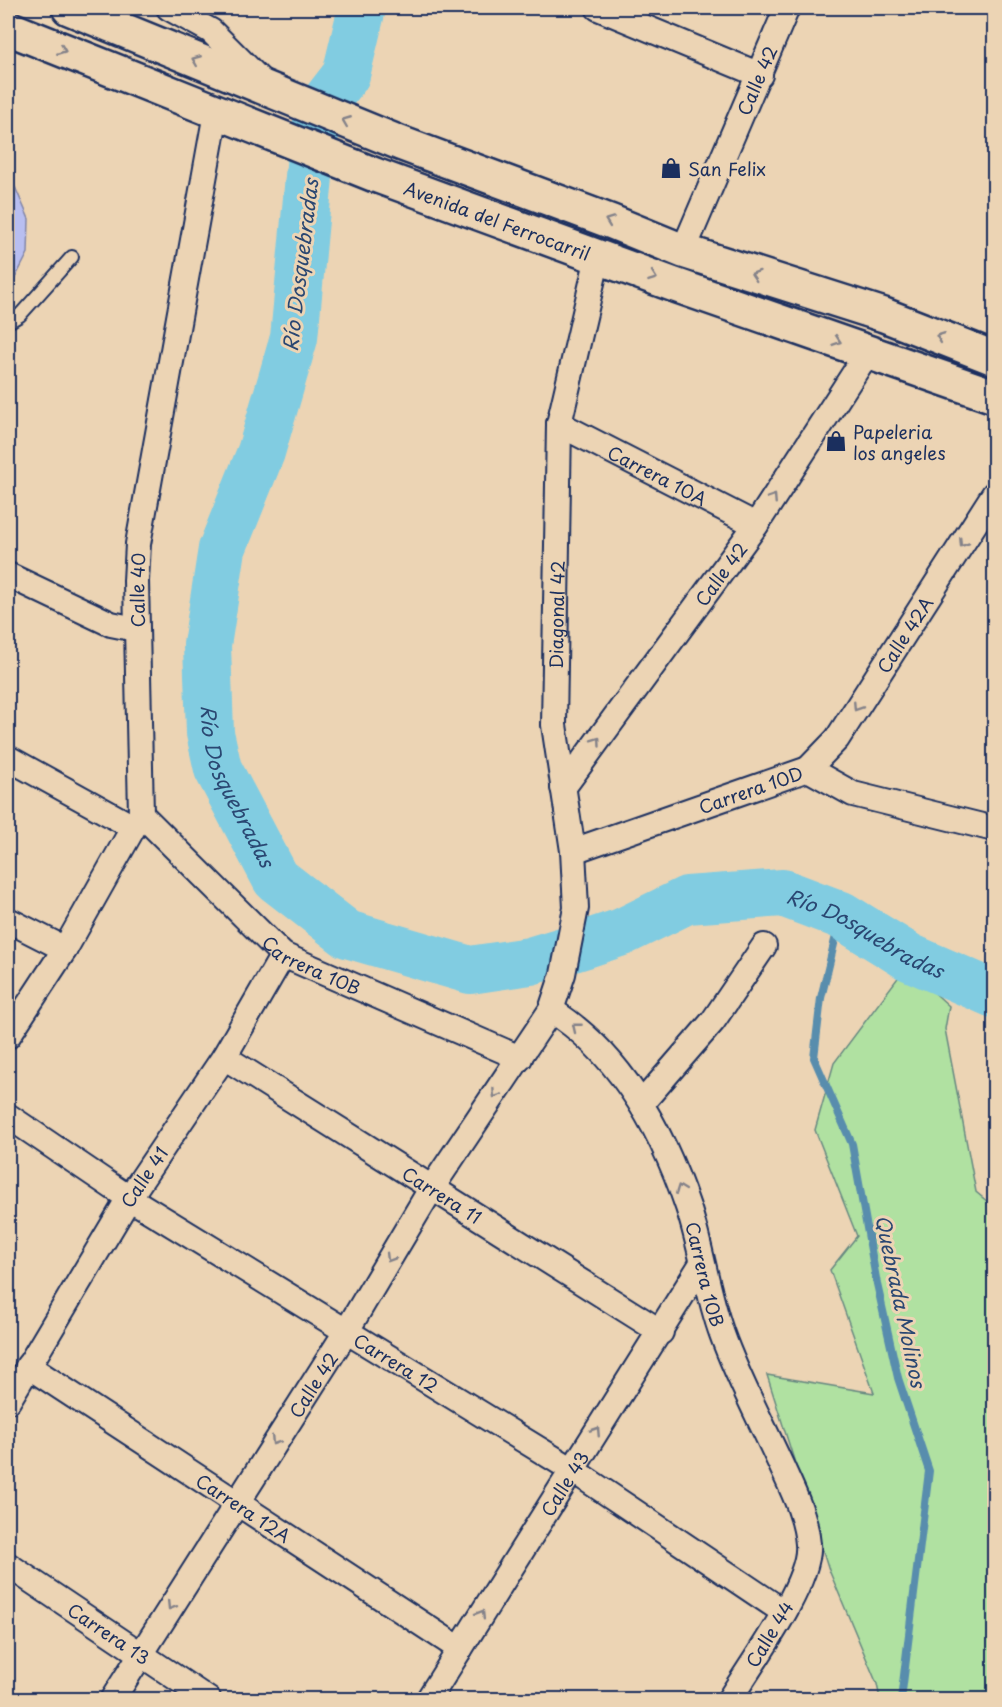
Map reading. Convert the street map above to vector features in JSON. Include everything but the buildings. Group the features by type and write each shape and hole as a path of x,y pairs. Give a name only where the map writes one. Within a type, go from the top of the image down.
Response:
{"main road":[{"name":"Avenida del Ferrocarril","path":"69,8 400,143 683,251 884,315 994,358"},
{"name":"Avenida del Ferrocarril","path":"8,28 375,175 598,257 994,396"}],"street":[{"path":"169,8 211,31 270,90"},
{"path":"598,8 760,75"},
{"name":"Calle 42","path":"683,251 788,8"},
{"name":"Calle 40","path":"137,821 138,544 216,113"},
{"name":"Diagonal 42","path":"563,974 576,908 573,850 554,725 559,424 598,257"},
{"name":"Calle 42","path":"563,788 756,525 868,352"},
{"name":"Carrera 10A","path":"559,424 756,525"},
{"name":"Calle 42A","path":"808,769 837,739 994,494"},
{"path":"8,575 111,624 136,629"},
{"name":"Carrera 10B","path":"8,758 137,821 283,955 520,1058"},
{"name":"Carrera 10D","path":"573,850 808,769 853,794 994,829"},
{"path":"8,1036 65,949 137,821"},
{"path":"8,920 65,949"},
{"path":"642,1103 713,1021 764,946"},
{"name":"Calle 41","path":"8,1401 129,1198 224,1057 283,955"},
{"name":"Calle 42","path":"112,1700 346,1332 431,1189 551,1010 563,974"},
{"name":"Carrera 10B","path":"551,1010 573,1024 601,1050 642,1103 666,1152 688,1209 701,1265 722,1335 798,1501 809,1545 805,1566"},
{"name":"Carrera 11","path":"224,1057 661,1332"},
{"name":"Carrera 12","path":"8,1116 129,1198 571,1469 784,1612"},
{"name":"Calle 43","path":"428,1700 701,1265"},
{"name":"Carrera 12A","path":"28,1366 460,1648"},
{"name":"Carrera 13","path":"8,1565 209,1700"},
{"name":"Calle 44","path":"729,1700 784,1612 805,1566"}],"lane":[{"path":"8,322 21,315 72,257"}],"green space":[{"path":"906,967 949,1006 945,1029 976,1192 994,1207 994,1318 989,1349 994,1358 994,1699 880,1699 877,1684 829,1570 767,1375 874,1393 830,1270 857,1236 815,1130 834,1063"}],"waterway":[{"name":"Río Dosquebradas","path":"362,8 346,75 319,110 310,166 294,338 261,452 222,549 207,645 210,733 218,769 276,879 347,934 470,970 530,961 586,944 622,932 687,900 783,893 841,915 909,957 994,994"},
{"name":"Quebrada Molinos","path":"841,915 821,998 814,1058 852,1144 877,1284 898,1378 929,1471 901,1700"}],"place":[{"name":"San Felix","path":"671,168"},
{"name":"Papeleria los angeles","path":"836,441"}]}
